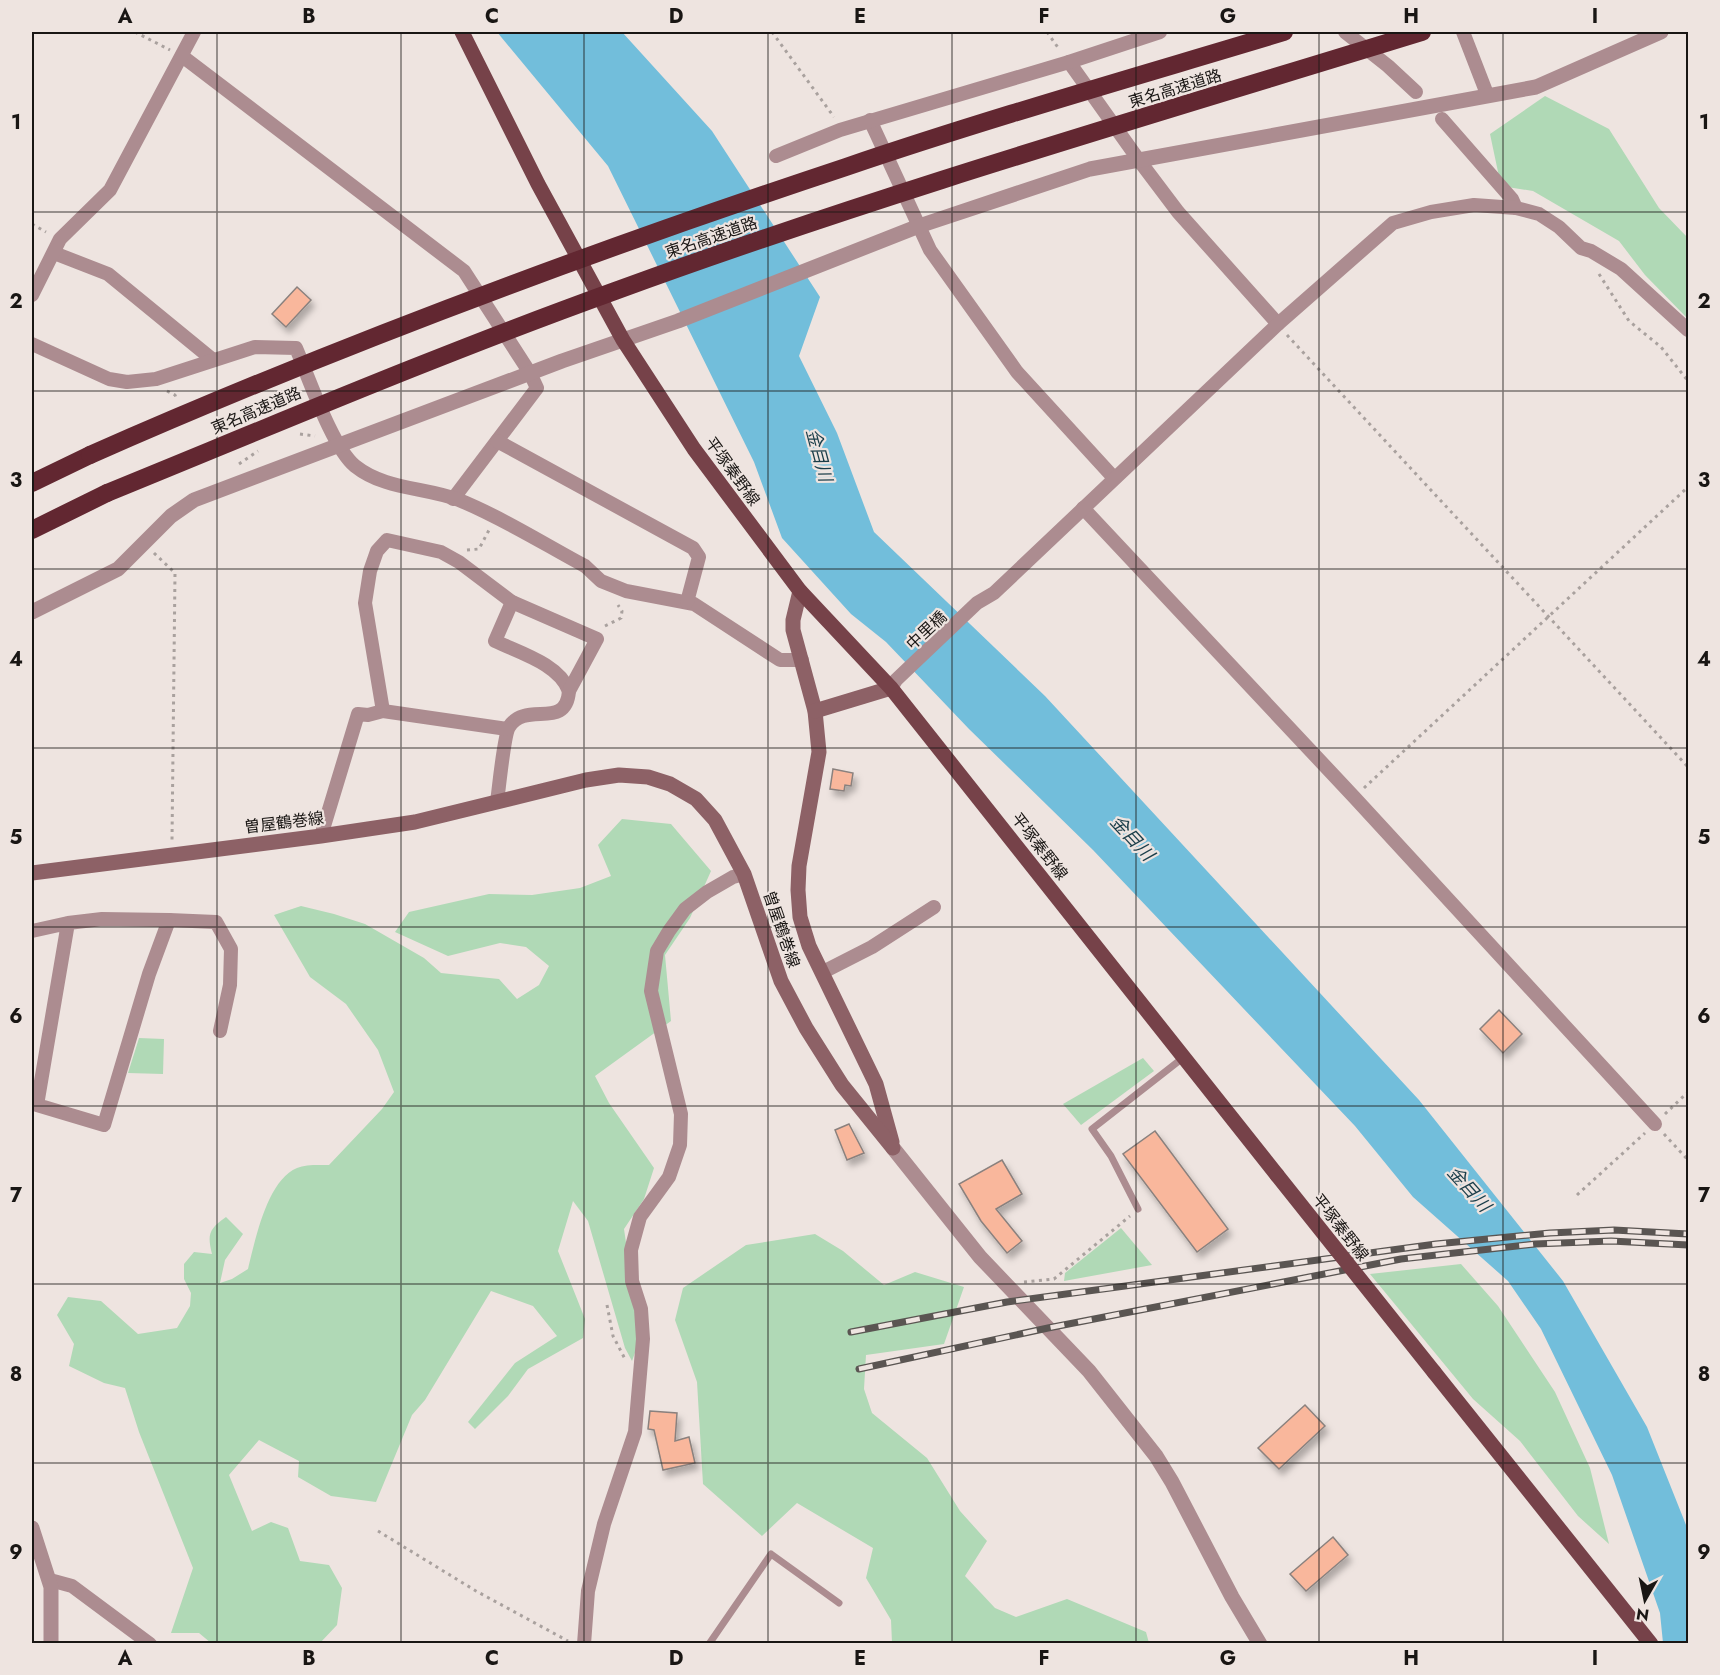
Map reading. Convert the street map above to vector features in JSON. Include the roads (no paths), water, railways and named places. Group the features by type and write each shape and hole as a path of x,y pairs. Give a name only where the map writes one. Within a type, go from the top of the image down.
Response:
{"highway":[{"name":"東名高速道路","path":"32,483 90,455 320,357 598,251 849,165 1284,32"},
{"name":"東名高速道路","path":"32,530 106,493 336,398 615,291 864,205 1422,32"}],"main road":[{"name":"平塚秦野線","path":"462,32 538,184 623,340 694,449 800,591 845,639 894,684 1277,1175 1651,1644"},
{"name":"曽屋鶴巻線","path":"800,591 793,630 815,711 819,752 799,866 800,917 809,946 876,1084 893,1148"},
{"path":"815,711 894,684"},
{"name":"曽屋鶴巻線","path":"32,873 415,822 586,780 619,775 648,777 670,784 696,799 715,820 744,874 781,981 806,1028 842,1085 893,1148"}],"street":[{"path":"32,295 60,239 110,189 194,32"},
{"path":"776,156 840,129 1069,62 1160,32"},
{"path":"1345,32 1416,92"},
{"path":"1463,32 1487,94"},
{"path":"32,612 118,569 171,516 194,500 530,373 678,321 919,226 1090,169 1487,94 1536,87 1661,32"},
{"path":"182,56 464,271 530,373 537,388 453,499"},
{"path":"1069,62 1178,212 1278,324"},
{"path":"1442,119 1512,199 1516,208"},
{"path":"870,120 930,250 1017,372 1114,478"},
{"name":"中里橋","path":"894,684 977,603 994,593 1278,324 1393,223 1454,207 1496,205 1539,214 1559,227 1581,248 1591,251 1621,269 1689,330"},
{"path":"54,253 108,274 213,360"},
{"path":"32,344 109,379 127,382 156,379 255,347 296,348 338,447 354,466 371,476 402,487 453,499 495,518 585,566 601,581 626,591 694,604 780,660 802,660"},
{"path":"497,441 693,548 699,558 687,602"},
{"path":"1083,508 1354,797 1655,1124"},
{"path":"383,711 364,603 369,571 377,551 387,540 441,552 459,562 512,602 597,639 569,691 568,700 563,709 556,714 531,714 518,718 507,729 497,801"},
{"path":"512,602 495,641 543,663 565,680 569,691"},
{"path":"321,836 358,714 368,715 383,711 507,729"},
{"path":"584,1644 588,1591 604,1524 634,1432 643,1339 640,1309 632,1281 631,1250 640,1217 669,1177 680,1146 681,1114 651,990 657,951 685,909 707,892 733,877 744,874"},
{"path":"823,972 872,947 934,907"},
{"path":"32,931 68,923 102,919 216,922 231,949 230,985 220,1032"},
{"path":"68,923 37,1105 104,1125 149,974 169,920"},
{"path":"893,1148 980,1257 1089,1371 1156,1456 1260,1644"},
{"path":"32,1528 50,1580 51,1644"},
{"path":"50,1580 72,1586 150,1644"}],"lane":[{"path":"1138,1209 1111,1156 1092,1129 1184,1057"},
{"path":"709,1644 771,1554 839,1603"}],"water":[{"name":"金目川","path":"497,32 622,32 712,131 820,297 799,356 837,433 874,532 1045,696 1419,1100 1563,1281 1647,1427 1688,1530 1688,1643 1663,1643 1660,1613 1612,1475 1541,1329 1508,1281 1413,1197 1355,1126 1093,850 969,729 886,642 851,614 782,538 754,462 608,166"}],"railway":[{"path":"851,1332 1007,1302 1436,1244 1550,1233 1614,1230 1688,1234"},
{"path":"859,1369 1048,1328 1401,1259 1535,1244 1611,1241 1688,1245"}]}
